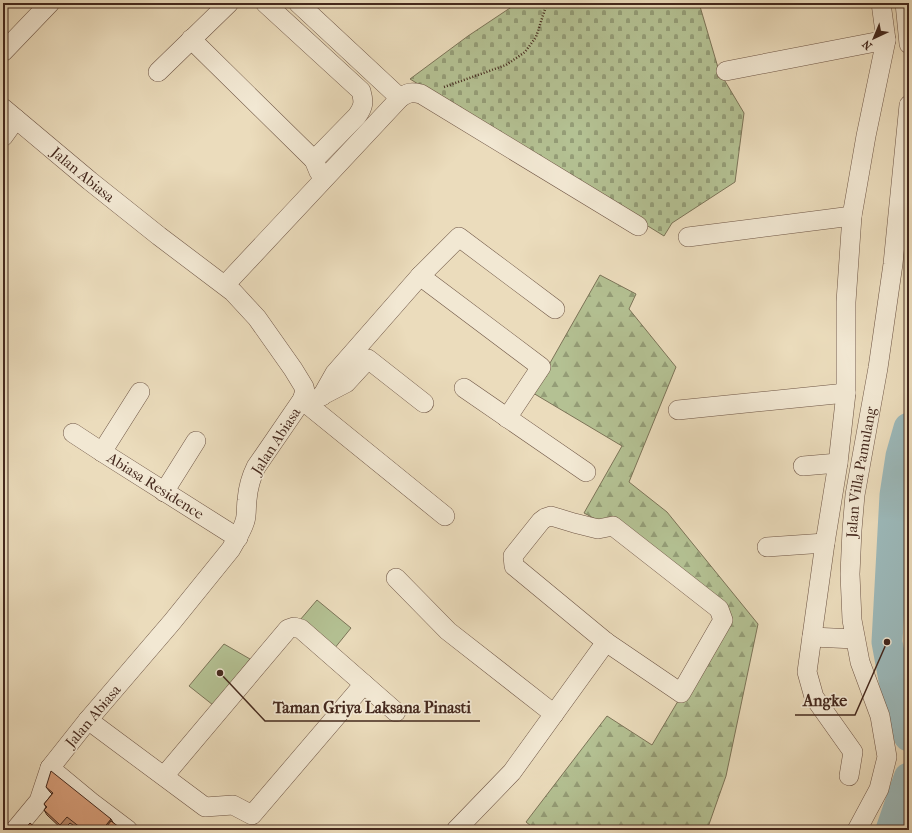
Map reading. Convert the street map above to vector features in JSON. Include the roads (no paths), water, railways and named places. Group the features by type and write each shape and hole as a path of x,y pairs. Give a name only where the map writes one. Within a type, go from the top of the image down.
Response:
{"street":[{"path":"3,52 50,3"},
{"path":"158,72 228,3"},
{"path":"265,3 361,91 364,100 362,109 359,113 314,160"},
{"path":"298,3 400,98"},
{"path":"849,776 853,752 814,697 807,672 824,543 838,463 846,393 846,302 852,216 866,136 886,40 881,3"},
{"path":"904,3 909,44"},
{"path":"191,39 314,160 321,175 319,184"},
{"path":"726,71 886,40"},
{"path":"225,286 400,98 405,94 413,92 421,94 638,226"},
{"name":"Jalan Villa Pamulang","path":"857,830 879,789 888,757 880,716 860,662 852,620 850,574 855,495 878,368 893,264 909,105"},
{"path":"3,137 9,114"},
{"name":"Jalan Abiasa","path":"9,114 159,236 233,292 257,318 293,369 305,391 302,400 256,467 248,488 245,521 238,538 231,549 172,622 88,720 50,768 39,801 15,830"},
{"path":"688,237 852,216"},
{"path":"322,396 335,373 420,276 459,237 555,309"},
{"path":"420,276 541,367 507,418"},
{"path":"302,400 322,396 346,383 368,359 424,403"},
{"path":"464,388 586,472"},
{"path":"102,452 140,392"},
{"path":"678,410 846,393"},
{"path":"302,400 445,516"},
{"name":"Abiasa Residence","path":"73,433 238,538"},
{"path":"164,492 196,441"},
{"path":"803,466 838,463"},
{"path":"551,516 598,529 613,526 720,608 723,620 681,693 606,642 514,566 513,556 545,518 551,516"},
{"path":"767,547 824,543"},
{"path":"396,578 448,631 554,714"},
{"path":"164,776 288,629 294,627 301,629 396,712"},
{"path":"812,637 855,639"},
{"path":"456,830 512,772 606,642"},
{"path":"88,720 205,807 233,804 252,815 364,684"},
{"path":"50,768 128,830"}],"waterway":[{"path":"909,428 901,456 895,495 887,642 894,680 909,736"},
{"path":"891,830 909,778"}],"place":[{"name":"Angke","path":"887,642"},
{"name":"Taman Griya Laksana Pinasti","path":"220,673"}]}
